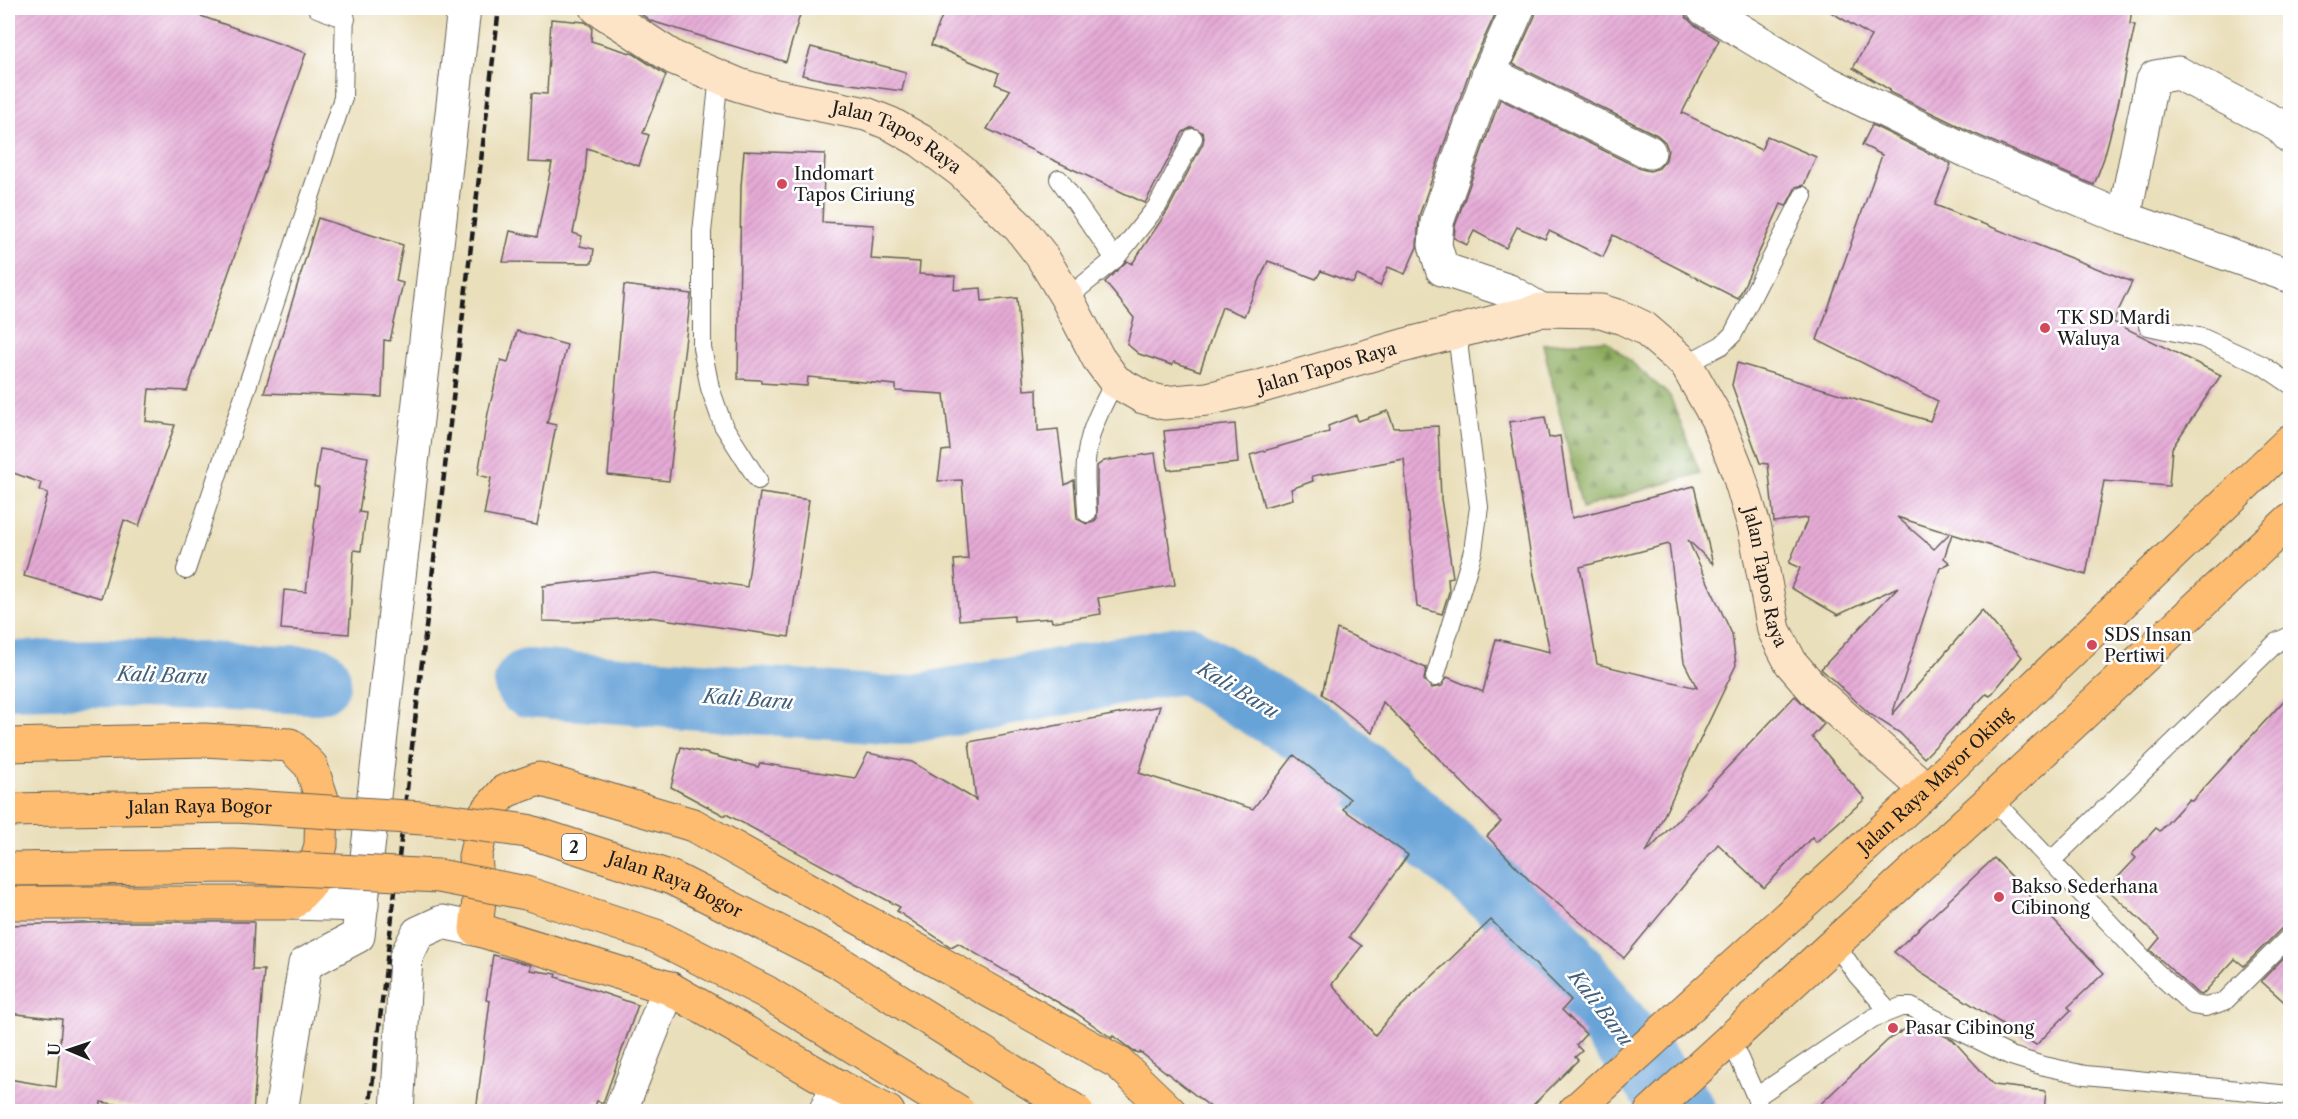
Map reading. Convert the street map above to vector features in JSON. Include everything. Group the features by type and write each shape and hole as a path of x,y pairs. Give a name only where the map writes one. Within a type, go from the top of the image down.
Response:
{"main road":[{"name":"Jalan Tapos Raya","path":"597,8 674,58 719,77 776,96 866,114 891,124 921,141 961,171 1020,228 1041,255 1067,298 1098,358 1115,381 1143,397 1164,403 1208,399 1540,310 1601,311 1644,328 1686,364 1717,419 1738,472 1755,529 1774,630 1791,663 1817,693 1927,790"},
{"name":"Jalan Raya Mayor Oking","path":"1574,1112 1927,790 2290,441"},
{"path":"1651,1112 1992,799 2290,520"},
{"path":"8,745 204,740 290,745 311,766 322,799 321,845 311,883 292,903 8,903"},
{"path":"888,1112 832,1099 669,988 476,929 479,900 475,857 485,814 505,791 539,779 693,825 1119,1063 1170,1112"},
{"name":"Jalan Raya Bogor","path":"8,810 236,806 438,819 527,831 672,878 835,960 1077,1112"},
{"path":"8,869 234,866 439,876 526,893 656,936 766,992 959,1112"}],"street":[{"path":"280,1112 305,964 358,936 464,8"},
{"path":"1518,8 1489,74 1437,222 1435,245 1442,269 1509,291 1540,310"},
{"path":"1703,8 1824,81 1967,152 2124,218 2290,276"},
{"path":"2124,218 2151,84 2155,77 2178,73 2279,125 2290,137"},
{"path":"1489,74 1649,152"},
{"path":"292,903 362,905"},
{"path":"397,1112 406,957 418,933 442,922 476,929"},
{"path":"620,1112 669,988"}],"lane":[{"path":"186,570 343,98 346,13 317,8"},
{"path":"719,77 702,232 702,348 710,388 723,425 758,480"},
{"path":"1067,298 1115,259 1158,205 1193,138"},
{"path":"1059,179 1115,259"},
{"path":"1686,364 1722,345 1733,334 1803,196"},
{"path":"2148,326 2203,338 2262,365 2290,384"},
{"path":"1435,677 1473,551 1479,507 1459,350 1460,331"},
{"path":"1087,513 1086,471 1089,439 1099,412 1115,381"},
{"path":"2051,861 2277,642 2290,636"},
{"path":"1992,799 2155,971 2193,1005 2206,1007 2225,1001 2290,936"},
{"path":"1835,943 1857,975 1889,1011"},
{"path":"1721,1048 1758,1104 1873,1018 1901,1007 1911,1007 2011,1056 2085,1075 2290,1095"}],"green space":[{"path":"1606,340 1670,396 1700,473 1582,508 1543,344"}],"building":[{"path":"8,8 178,8 306,53 187,391 149,389 146,421 175,425 139,526 124,520 101,598 24,576 48,493 39,490 41,483 8,471"},
{"path":"633,8 802,8 786,62 651,21"},
{"path":"945,8 1498,8 1471,67 1419,216 1417,247 1405,274 1388,267 1380,286 1357,275 1353,283 1321,271 1316,279 1268,261 1244,316 1222,307 1200,371 1139,354 1127,344 1134,318 1105,282 1127,261 1132,264 1168,210 1203,143 1202,132 1192,127 1183,132 1145,203 987,129 1010,90 995,84 999,73 931,45"},
{"path":"1536,8 1684,8 1686,17 1693,24 1719,40 1682,113 1761,150 1767,136 1816,157 1804,185 1796,187 1786,206 1781,204 1738,299 1613,235 1603,257 1549,231 1545,239 1517,227 1506,248 1474,231 1467,245 1454,238 1455,226 1500,99 1641,169 1650,171 1659,168 1666,160 1668,150 1665,142 1657,135 1513,64 1535,16"},
{"path":"1824,8 2132,8 2130,24 2135,25 2117,109 2094,185 1975,134 1889,92 1890,90 1853,68 1871,36"},
{"path":"551,19 585,22 592,27 591,41 634,54 666,75 643,133 649,135 639,166 587,148 585,174 573,233 582,236 580,246 594,249 592,263 503,262 510,231 537,237 552,163 528,162 532,93 547,94"},
{"path":"811,47 906,72 902,91 828,81 802,75"},
{"path":"1872,125 1951,164 1935,205 2132,282 2113,322 2221,375 2172,448 2169,486 2104,481 2086,575 1952,534 1944,558 1950,563 1940,568 1892,715 1982,610 2022,657 1990,696 1986,694 1924,758 1900,733 1870,714 1821,669 1898,587 1838,615 1791,588 1800,568 1789,563 1808,518 1774,522 1768,464 1760,463 1732,385 1737,363 1930,421 1938,401 1817,340 1882,155 1862,145","holes":["1897,517 1950,533 1934,549"]},
{"path":"744,151 825,154 822,222 874,225 871,259 920,262 919,274 955,276 954,290 981,288 982,301 1017,298 1024,390 1037,389 1038,431 1058,429 1065,485 1074,480 1077,519 1087,524 1094,522 1097,518 1097,466 1104,461 1155,453 1175,585 1098,598 1101,614 1052,622 1051,618 1014,621 1014,616 959,620 954,560 968,559 962,480 938,481 942,451 950,450 944,394 896,391 896,385 808,377 807,386 738,379 741,186"},
{"path":"318,218 403,245 396,281 403,283 390,341 384,340 382,397 264,393"},
{"path":"624,285 691,294 669,481 608,475"},
{"path":"517,331 567,345 547,423 556,425 537,525 484,515 491,478 478,475 488,413 501,360 508,362"},
{"path":"1388,411 1394,428 1438,426 1441,499 1453,577 1448,578 1449,592 1442,614 1417,607 1404,459 1312,476 1313,481 1291,489 1293,499 1264,507 1250,455 1329,432 1328,426 1356,415 1358,421"},
{"path":"1545,417 1549,438 1560,436 1572,518 1694,486 1713,564 1688,540 1732,634 1736,665 1646,853 1795,696 1824,724 1812,737 1865,799 1816,842 1812,837 1764,888 1718,844 1624,958 1530,881 1487,836 1501,822 1383,702 1372,733 1322,694 1337,629 1426,668 1424,680 1432,688 1442,686 1447,677 1483,692 1496,639 1550,652 1533,570 1509,422","holes":["1669,544 1684,662 1697,688 1597,664 1580,567"]},
{"path":"1235,424 1238,463 1168,470 1164,431"},
{"path":"320,449 368,457 359,512 366,513 361,551 354,550 349,634 281,629 284,590 306,592 319,487 314,486"},
{"path":"760,493 809,500 789,637 649,617 575,622 543,621 543,586 656,573 747,587"},
{"path":"2290,694 2290,925 2282,928 2244,966 2235,959 2202,995 2198,994 2150,950 2160,938 2107,889 2136,858 2132,854 2156,828 2160,831 2189,799 2192,801"},
{"path":"1160,706 1139,773 1253,809 1294,755 1350,799 1343,809 1408,855 1349,937 1362,946 1332,984 1375,1035 1392,1015 1491,920 1571,1000 1562,1010 1586,1034 1576,1045 1582,1051 1575,1057 1578,1060 1526,1112 1217,1112 1140,1052 1133,1051 1076,1013 958,943 951,947 897,911 900,907 671,787 681,747 758,767 760,763 855,778 868,753 912,762 976,800 969,742"},
{"path":"1994,858 2104,973 2068,1007 2071,1010 2036,1045 1921,973 1894,952"},
{"path":"254,922 252,970 264,970 253,1112 170,1112 101,1102 100,1112 8,1112 8,1079 56,1087 62,1019 8,1013 8,925"},
{"path":"2290,951 2290,1007 2261,981"},
{"path":"493,955 531,965 530,970 557,974 556,977 638,1005 603,1103 597,1101 593,1112 476,1112 490,1001 486,1000"},
{"path":"1916,1022 1953,1040 1994,1085 2046,1091 2044,1112 1812,1112 1888,1040"}],"waterway":[{"name":"Kali Baru","path":"528,683 900,711 1185,659 1322,740 1539,929 1682,1112"},
{"name":"Kali Baru","path":"8,675 105,673 317,680"}],"railway":[{"path":"369,1112 499,8"}],"place":[{"name":"Indomart Tapos Ciriung","path":"782,184"},
{"name":"TK SD Mardi Waluya","path":"2045,328"},
{"name":"SDS Insan Pertiwi","path":"2092,645"},
{"name":"Bakso Sederhana Cibinong","path":"1999,897"},
{"name":"Pasar Cibinong","path":"1893,1028"}]}
